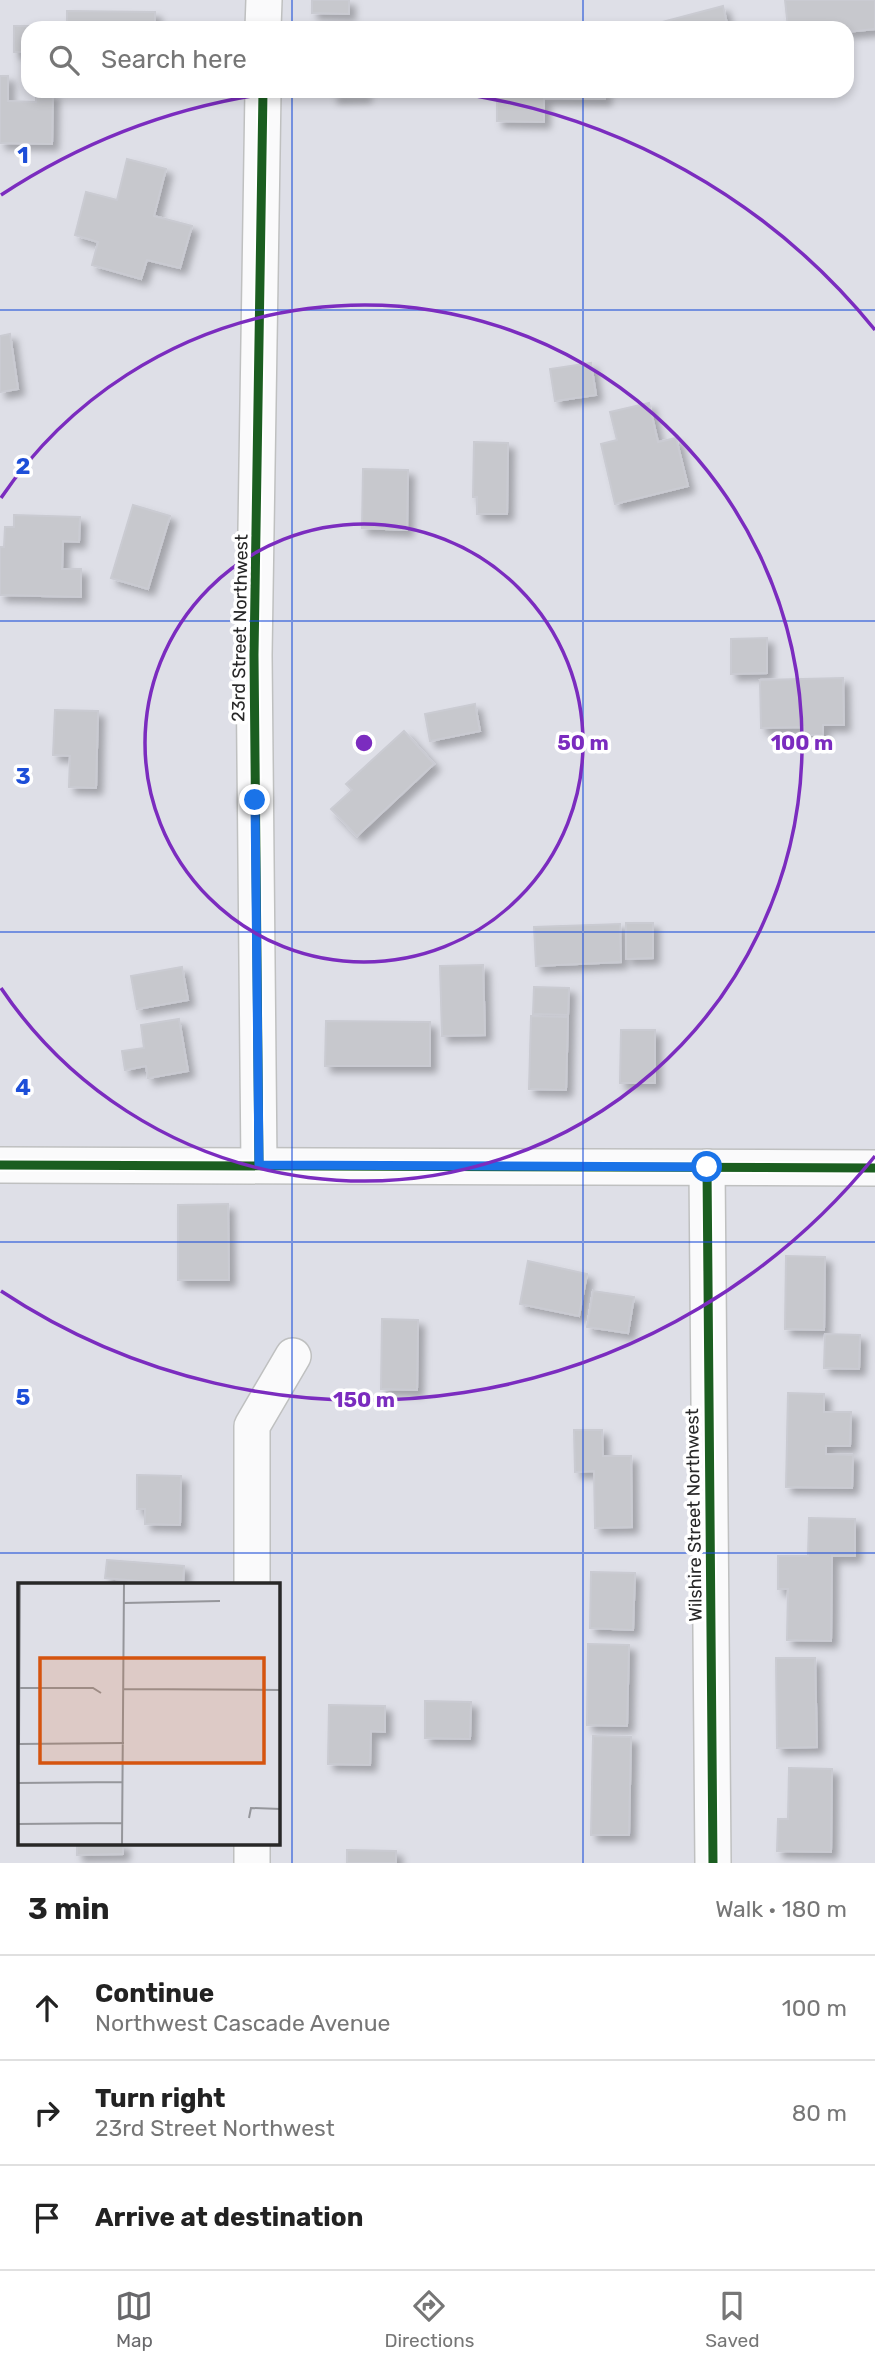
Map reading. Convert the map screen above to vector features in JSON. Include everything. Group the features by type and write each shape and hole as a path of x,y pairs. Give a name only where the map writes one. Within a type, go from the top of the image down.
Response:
{"street":[{"path":"263,21 264,0"},
{"name":"23rd Street Northwest","path":"259,1165 254,655 263,98"},
{"path":"0,1165 875,1168"},
{"name":"Wilshire Street Northwest","path":"707,1167 713,1863"},
{"path":"252,1583 252,1426 293,1356"}],"building":[{"path":"312,0 349,0 349,14 312,13"},
{"path":"785,0 875,0 875,29 854,31 854,21 787,21"},
{"path":"723,6 726,21 666,21"},
{"path":"67,11 155,12 155,21 67,21"},
{"path":"14,26 21,26 21,52 14,52"},
{"path":"0,76 8,76 8,101 36,102 36,98 53,98 52,144 0,143"},
{"path":"497,98 544,98 544,122 497,121"},
{"path":"127,159 166,169 154,216 192,226 180,268 147,260 141,279 92,265 98,242 75,235 86,192 117,200"},
{"path":"10,334 18,389 0,392 0,336"},
{"path":"591,363 596,395 555,401 550,369"},
{"path":"649,403 658,442 676,438 688,486 615,504 601,444 617,440 610,412"},
{"path":"474,442 508,443 507,514 477,514 477,497 473,497"},
{"path":"363,469 408,470 407,530 362,528"},
{"path":"133,505 170,516 148,589 111,578"},
{"path":"14,515 80,517 79,542 63,541 62,569 81,569 81,597 0,595 0,547 4,547 5,527 14,527"},
{"path":"767,638 767,673 731,674 731,639"},
{"path":"843,678 844,725 823,725 823,735 804,735 804,727 761,728 760,680"},
{"path":"475,704 480,731 430,741 425,714"},
{"path":"55,710 98,711 96,788 69,787 70,756 53,755"},
{"path":"404,731 434,764 357,836 331,809 352,790 346,784"},
{"path":"626,923 653,923 653,958 626,959"},
{"path":"620,924 621,962 536,966 534,927"},
{"path":"483,965 485,1035 442,1036 440,966"},
{"path":"182,967 188,1000 137,1009 131,976"},
{"path":"534,987 569,988 568,1015 533,1014"},
{"path":"531,1016 568,1017 566,1090 529,1089"},
{"path":"179,1019 188,1071 148,1078 146,1066 125,1070 122,1051 144,1048 141,1025"},
{"path":"326,1021 430,1022 430,1066 325,1066"},
{"path":"621,1030 655,1030 655,1083 620,1083"},
{"path":"228,1204 229,1280 178,1280 178,1205"},
{"path":"786,1256 825,1257 824,1330 785,1329"},
{"path":"528,1261 587,1274 579,1316 520,1304"},
{"path":"593,1291 634,1297 628,1333 587,1327"},
{"path":"382,1319 418,1320 417,1390 381,1389"},
{"path":"825,1334 860,1335 859,1369 824,1368"},
{"path":"788,1393 824,1394 824,1412 851,1412 850,1446 826,1446 826,1454 853,1455 852,1488 786,1487"},
{"path":"574,1430 602,1430 603,1456 631,1456 632,1527 595,1528 594,1471 575,1472"},
{"path":"137,1475 181,1476 180,1525 145,1524 145,1509 137,1509"},
{"path":"809,1518 855,1519 855,1556 832,1556 831,1641 787,1640 788,1589 778,1589 778,1556 808,1556"},
{"path":"107,1560 184,1566 183,1583 105,1578"},
{"path":"591,1572 635,1573 633,1630 590,1628"},
{"path":"588,1644 629,1645 627,1726 587,1725"},
{"path":"776,1658 815,1658 817,1747 777,1748"},
{"path":"425,1701 471,1702 470,1739 425,1738"},
{"path":"329,1705 385,1706 385,1732 371,1731 370,1765 328,1764"},
{"path":"593,1736 631,1737 629,1835 591,1835"},
{"path":"789,1768 832,1769 831,1852 777,1851 778,1819 788,1819"},
{"path":"77,1846 123,1846 123,1854 77,1855"},
{"path":"347,1850 396,1851 396,1863 347,1863"}],"cycle path":[{"path":"259,1165 254,655 263,98"},
{"path":"0,1165 875,1168"},
{"path":"707,1167 713,1863"}],"route":[{"path":"255,800 259,1165 707,1167"}]}
